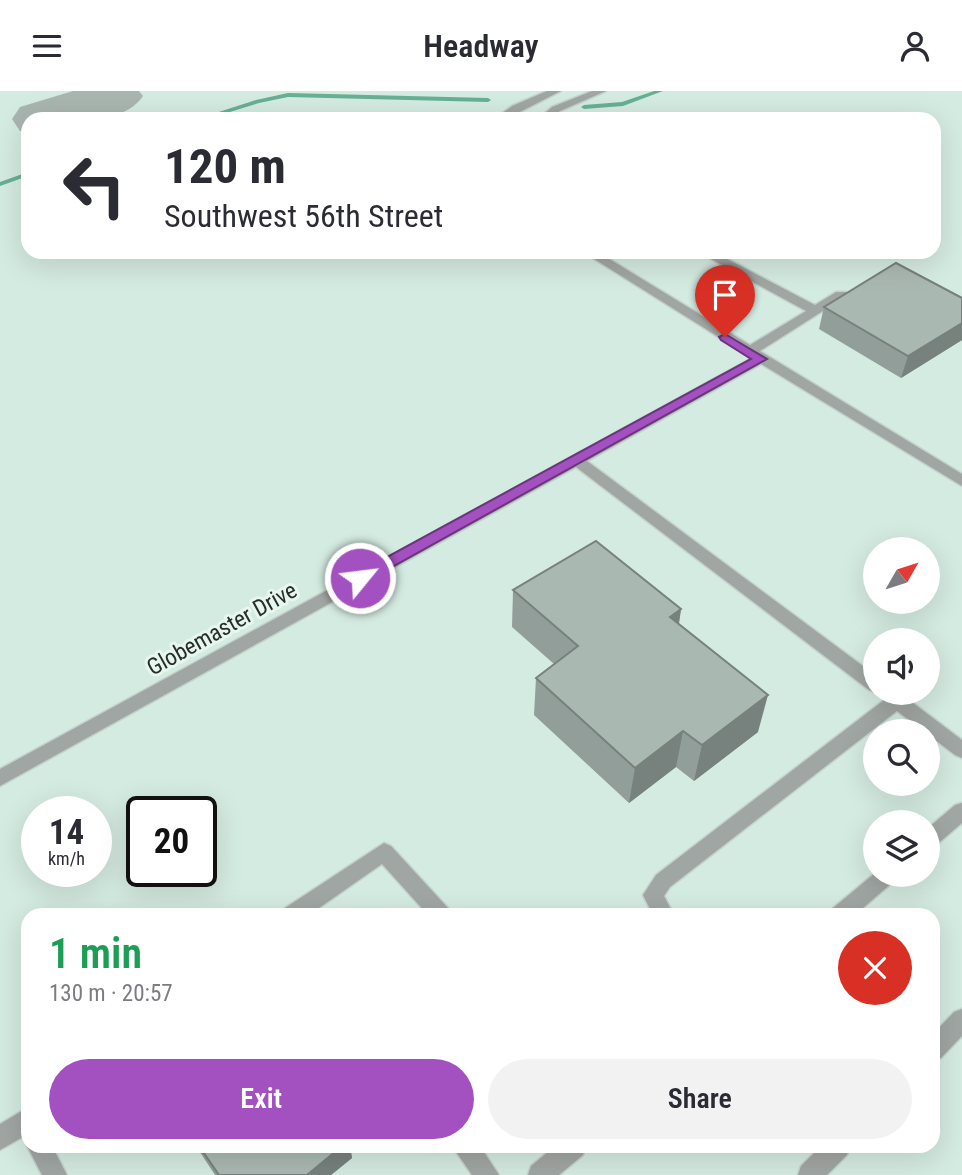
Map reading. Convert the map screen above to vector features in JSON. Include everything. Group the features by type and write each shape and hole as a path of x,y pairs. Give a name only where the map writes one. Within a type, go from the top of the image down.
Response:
{"lane":[{"path":"510,112 556,91"},
{"path":"553,112 601,91"},
{"path":"600,259 962,481"},
{"path":"717,259 814,310"},
{"name":"Globemaster Drive","path":"0,778 575,459 754,355 814,310 841,295"},
{"path":"575,459 863,676"},
{"path":"660,908 653,895 663,881 881,705"},
{"path":"902,705 962,750"},
{"path":"940,830 962,811"},
{"path":"302,908 384,852 434,908"},
{"path":"848,908 873,887"},
{"path":"940,1043 962,1020"},
{"path":"0,1138 21,1123"},
{"path":"43,1153 55,1175"},
{"path":"470,1153 487,1175"},
{"path":"540,1175 565,1153"},
{"path":"810,1175 831,1153"}],"shaded area":[{"path":"0,91 962,91 962,1175 0,1175"}],"building":[{"path":"896,263 962,298 962,323 908,356 824,307"},
{"path":"596,541 681,609 670,617 768,695 702,745 683,731 635,768 536,678 578,646 513,590"},
{"path":"204,1153 334,1153 307,1175 219,1175"}],"waterway":[{"path":"584,107 623,104 660,91"},
{"path":"223,112 288,95 488,100"},
{"path":"0,184 21,176"}],"taxiway":[{"path":"63,112 115,96"}],"route":[{"path":"360,578 760,359 725,337"}]}
